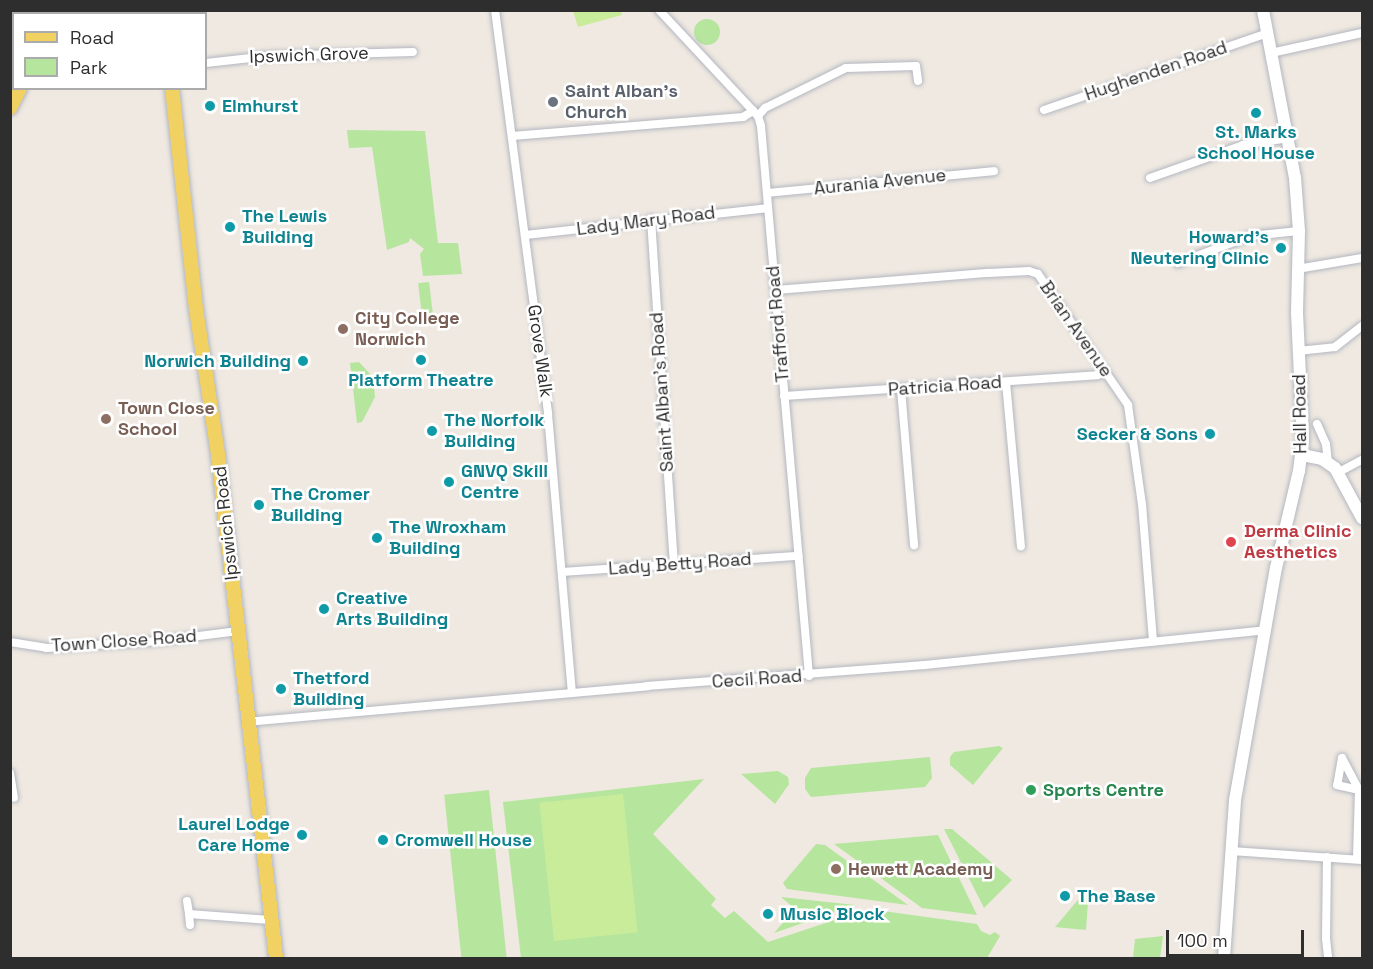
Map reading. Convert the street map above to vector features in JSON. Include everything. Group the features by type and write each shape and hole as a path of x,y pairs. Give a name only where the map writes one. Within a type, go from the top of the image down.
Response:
{"main road":[{"path":"10,108 19,90"},
{"name":"Ipswich Road","path":"172,90 196,309 218,455 276,958"}],"street":[{"name":"Grove Walk","path":"495,10 548,414 572,693"},
{"path":"674,10 661,13 755,114"},
{"name":"Hall Road","path":"1224,958 1235,800 1281,543 1302,455 1298,351 1299,231 1295,178 1263,10"},
{"name":"Hughenden Road","path":"1044,110 1268,33"},
{"path":"1271,53 1362,33"},
{"name":"Ipswich Grove","path":"207,63 270,56 413,52"},
{"path":"512,136 743,117 755,114 846,68 917,62 918,81"},
{"name":"Trafford Road","path":"755,114 761,126 809,676"},
{"path":"1150,178 1243,145 1288,138"},
{"name":"Aurania Avenue","path":"767,193 994,171"},
{"name":"Lady Mary Road","path":"525,235 651,219 768,208"},
{"name":"Saint Alban's Road","path":"651,219 674,564"},
{"path":"1178,263 1250,236 1299,231"},
{"path":"1297,269 1362,258"},
{"name":"Brian Avenue","path":"776,290 1029,271 1038,274 1128,405 1142,504 1154,642"},
{"path":"1298,351 1335,347 1362,326"},
{"name":"Patricia Road","path":"784,396 1006,382 1096,375 1106,372"},
{"path":"1006,382 1021,546"},
{"path":"901,389 914,545"},
{"path":"1317,424 1326,444 1328,462"},
{"path":"1302,455 1328,462 1339,472 1362,518"},
{"path":"1339,472 1362,460"},
{"name":"Lady Betty Road","path":"562,572 798,556"},
{"name":"Cecil Road","path":"247,722 572,693 809,676 1266,630"},
{"name":"Town Close Road","path":"10,642 46,648 159,641 238,631"},
{"path":"10,773 14,798"},
{"path":"1231,851 1360,860 1359,790"},
{"path":"1327,856 1325,917 1328,958"},
{"path":"187,901 189,926"},
{"path":"189,914 270,920"}],"green space":[{"path":"573,11 621,11 622,15 578,27"},
{"path":"707,19 717,22 720,32 717,42 707,45 697,42 694,32 697,22"},
{"path":"347,130 425,131 438,243 458,243 462,274 423,276 420,254 424,249 410,238 409,242 387,250 372,147 349,148"},
{"path":"429,282 434,322 423,323 418,283"},
{"path":"359,362 373,377 375,397 362,422 357,423 350,363"},
{"path":"999,746 1003,748 973,785 950,765 950,757 954,752"},
{"path":"930,757 932,778 925,787 811,797 805,789 805,778 811,768"},
{"path":"778,771 788,777 789,784 775,804 741,774"},
{"path":"704,779 653,834 716,899 711,905 725,918 734,911 768,942 868,909 977,924 981,931 990,935 995,932 1000,936 987,958 521,958 503,802"},
{"path":"489,790 507,958 461,958 444,795"},
{"path":"623,794 638,932 554,941 539,803"},
{"path":"944,829 952,829 1012,880 984,908"},
{"path":"938,835 977,915 922,908 834,844"},
{"path":"816,844 825,845 908,905 787,889 783,883"},
{"path":"1089,887 1086,930 1055,927"},
{"path":"781,897 855,905 774,933 795,909"},
{"path":"1163,936 1160,958 1133,958 1135,939"}],"place":[{"name":"Saint Alban's Church","path":"553,102"},
{"name":"Elmhurst","path":"210,106"},
{"name":"St. Marks School House","path":"1256,113"},
{"name":"The Lewis Building","path":"230,227"},
{"name":"Howard's Neutering Clinic","path":"1281,248"},
{"name":"City College Norwich","path":"343,329"},
{"name":"Platform Theatre","path":"421,360"},
{"name":"Norwich Building","path":"303,361"},
{"name":"Town Close School","path":"106,419"},
{"name":"The Norfolk Building","path":"432,431"},
{"name":"Secker & Sons","path":"1210,434"},
{"name":"GNVQ Skill Centre","path":"449,482"},
{"name":"The Cromer Building","path":"259,505"},
{"name":"The Wroxham Building","path":"377,538"},
{"name":"Derma Clinic Aesthetics","path":"1231,542"},
{"name":"Creative Arts Building","path":"324,609"},
{"name":"Thetford Building","path":"281,689"},
{"name":"Sports Centre","path":"1031,790"},
{"name":"Laurel Lodge Care Home","path":"302,835"},
{"name":"Cromwell House","path":"383,840"},
{"name":"Hewett Academy","path":"836,869"},
{"name":"The Base","path":"1065,896"},
{"name":"Music Block","path":"768,914"}]}
